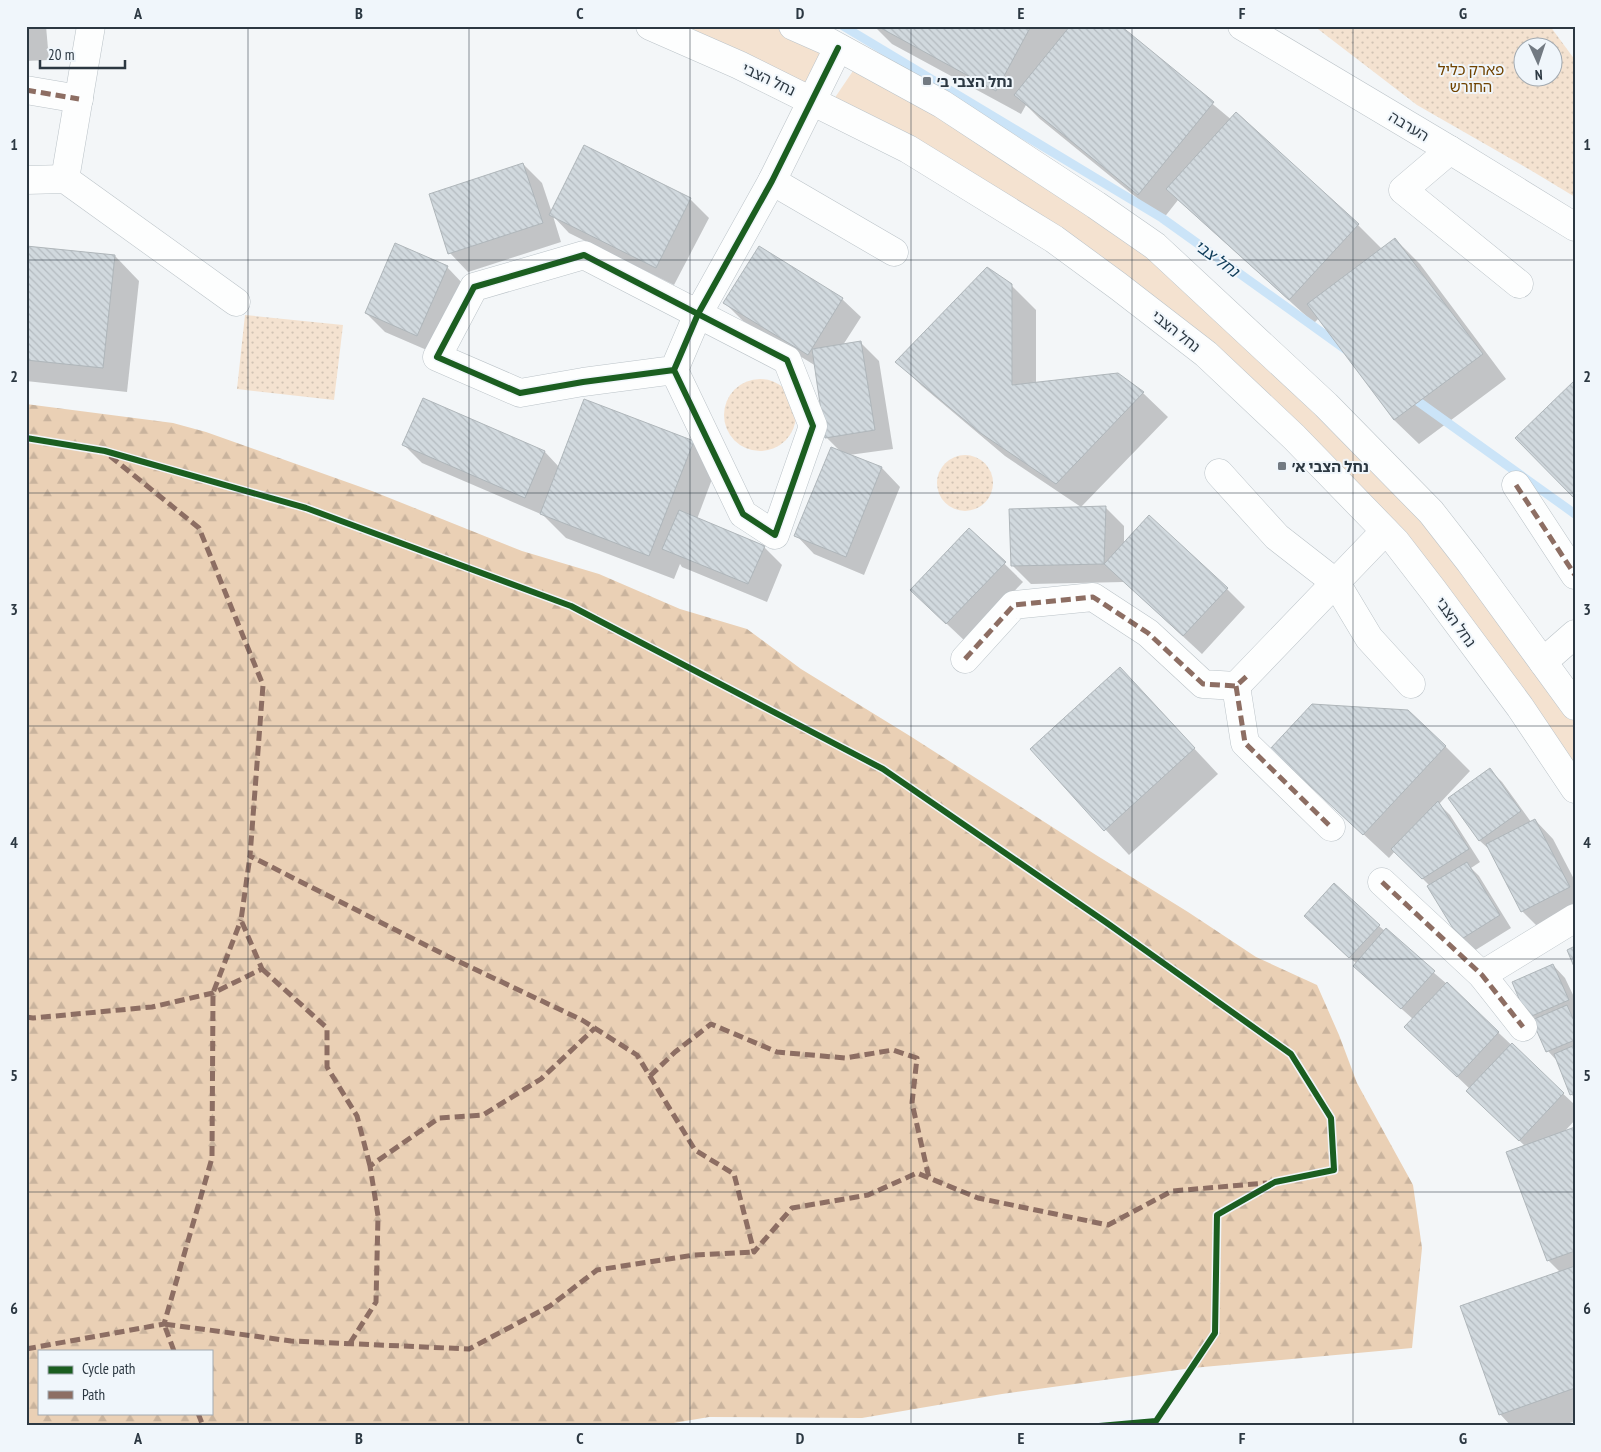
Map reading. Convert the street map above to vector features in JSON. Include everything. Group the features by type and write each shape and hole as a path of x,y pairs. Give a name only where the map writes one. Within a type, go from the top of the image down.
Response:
{"street":[{"path":"65,179 91,26"},
{"name":"נחל הצבי","path":"650,26 739,65 908,149 1054,239 1206,354 1294,437 1385,531 1433,590 1520,708 1575,789"},
{"path":"793,26 826,40 942,104 1155,246 1326,405 1431,512 1575,706"},
{"name":"הערבה","path":"1242,26 1575,227"},
{"path":"674,370 583,382 520,393 437,358 474,286 584,255 698,314 786,360 813,426 775,535 743,514 674,370 698,314 772,181 838,48"},
{"path":"26,90 79,100"},
{"path":"1450,150 1403,190 1519,284"},
{"path":"26,180 65,179 236,302"},
{"path":"772,181 894,252"},
{"path":"1219,473 1277,537 1336,583 1369,638 1411,684"},
{"path":"1516,485 1575,575"},
{"path":"965,659 1014,605 1092,597 1148,633 1203,684 1236,686 1385,531"},
{"path":"1543,662 1575,634"},
{"path":"1236,686 1245,742 1331,827"},
{"path":"1382,882 1482,976 1523,1027"},
{"path":"1482,976 1575,918"}],"green space":[{"path":"667,26 782,26 825,46 804,87"},
{"name":"פארק כליל החורש","path":"1314,26 1550,26 1559,38 1514,38 1514,88 1564,88 1564,45 1575,60 1575,197 1417,105"},
{"path":"859,62 1089,204 1386,467 1575,713 1575,781 1445,600 1159,311 832,102"},
{"path":"245,315 343,325 334,400 237,389"},
{"path":"760,379 780,385 790,395 796,415 790,435 780,445 760,451 740,445 730,435 724,415 730,395 740,385"},
{"path":"26,404 173,423 206,432 372,491 522,551 599,574 680,609 747,629 801,669 910,736 1256,957 1317,985 1357,1083 1413,1185 1422,1248 1412,1348 1192,1368 1002,1394 862,1418 709,1417 656,1426 26,1426"},
{"path":"965,455 976,457 985,463 991,472 993,483 991,494 985,503 976,509 965,511 954,509 945,503 939,494 937,483 939,472 945,463 954,457"}],"building":[{"path":"877,26 1031,26 996,91"},
{"path":"1070,26 1121,26 1214,102 1138,195 1014,95"},
{"path":"1236,112 1359,224 1289,300 1166,189"},
{"path":"584,145 691,198 656,268 549,215"},
{"path":"523,163 543,223 448,254 429,194"},
{"path":"1395,238 1483,354 1394,420 1307,304"},
{"path":"395,243 448,266 417,336 365,313"},
{"path":"26,246 115,255 103,368 26,360"},
{"path":"759,246 843,298 808,355 723,303"},
{"path":"987,267 1012,284 1012,385 1118,373 1144,392 1056,484 979,432 895,362"},
{"path":"861,341 875,430 825,438 812,349"},
{"path":"1575,380 1575,499 1515,438"},
{"path":"423,398 545,451 525,498 402,445"},
{"path":"584,399 694,441 649,556 540,514"},
{"path":"831,447 882,467 846,557 794,536"},
{"path":"1106,506 1104,564 1011,566 1009,509"},
{"path":"679,510 765,546 748,584 662,549"},
{"path":"1149,515 1228,588 1183,636 1104,564"},
{"path":"969,528 1006,562 946,624 910,590"},
{"path":"1120,667 1195,748 1104,831 1030,749"},
{"path":"1312,704 1408,710 1446,746 1363,835 1270,749"},
{"path":"1490,768 1521,811 1479,841 1448,798"},
{"path":"1438,801 1469,849 1422,879 1391,849"},
{"path":"1535,819 1570,887 1521,912 1486,844"},
{"path":"1467,862 1500,915 1460,940 1427,886"},
{"path":"1334,883 1380,925 1349,958 1304,916"},
{"path":"1386,928 1435,971 1401,1009 1353,966"},
{"path":"1575,946 1575,969 1567,950"},
{"path":"1553,964 1569,1000 1527,1018 1512,982"},
{"path":"1447,982 1499,1032 1457,1077 1404,1027"},
{"path":"1567,1005 1575,1023 1575,1040 1546,1052 1532,1020"},
{"path":"1512,1043 1564,1093 1519,1141 1466,1091"},
{"path":"1575,1045 1575,1093 1570,1095 1554,1054"},
{"path":"1575,1127 1575,1251 1547,1261 1506,1152"},
{"path":"1575,1266 1575,1388 1499,1415 1460,1306"}],"waterway":[{"name":"נחל צבי","path":"843,26 1162,218 1345,349"},
{"name":"נחל צבי","path":"1409,395 1575,514"}],"marked path":[{"path":"26,90 79,99"},
{"path":"110,456 199,528 263,685 250,856 447,956 582,1020 637,1055 695,1150 734,1174 754,1252 792,1208 868,1195 917,1173 978,1198 1108,1225 1172,1191 1267,1183"},
{"path":"1516,485 1575,575"},
{"path":"965,659 1014,605 1093,597 1148,633 1203,684 1236,686 1247,676"},
{"path":"1236,686 1245,743 1331,827"},
{"path":"26,1017 33,1018 152,1007 213,993 262,969 241,920 250,856"},
{"path":"1382,882 1482,975 1523,1027"},
{"path":"26,1349 164,1324 212,1158 213,993 241,920"},
{"path":"262,969 327,1028 327,1067 357,1116 370,1166"},
{"path":"650,1076 675,1052 711,1024 777,1052 845,1058 893,1050 917,1058 912,1103 929,1178"},
{"path":"350,1343 376,1302 378,1216 370,1166 439,1118 483,1115 541,1079 595,1028"},
{"path":"174,1350 164,1324 291,1341 469,1349 550,1306 597,1270 694,1255 754,1252"},
{"path":"198,1414 203,1426"}],"cycle path":[{"path":"674,370 583,382 520,393 437,357 474,287 584,255 787,360 813,426 775,535 743,514 674,370 698,314 772,181 838,48"},
{"path":"26,438 105,451 306,508 571,606 883,769 1107,923 1291,1054 1331,1118 1334,1170 1275,1182 1217,1215 1215,1333 1156,1421 1099,1426"}],"place":[{"name":"נחל הצבי ב׳","path":"927,81"},
{"name":"נחל הצבי א׳","path":"1282,466"}]}
